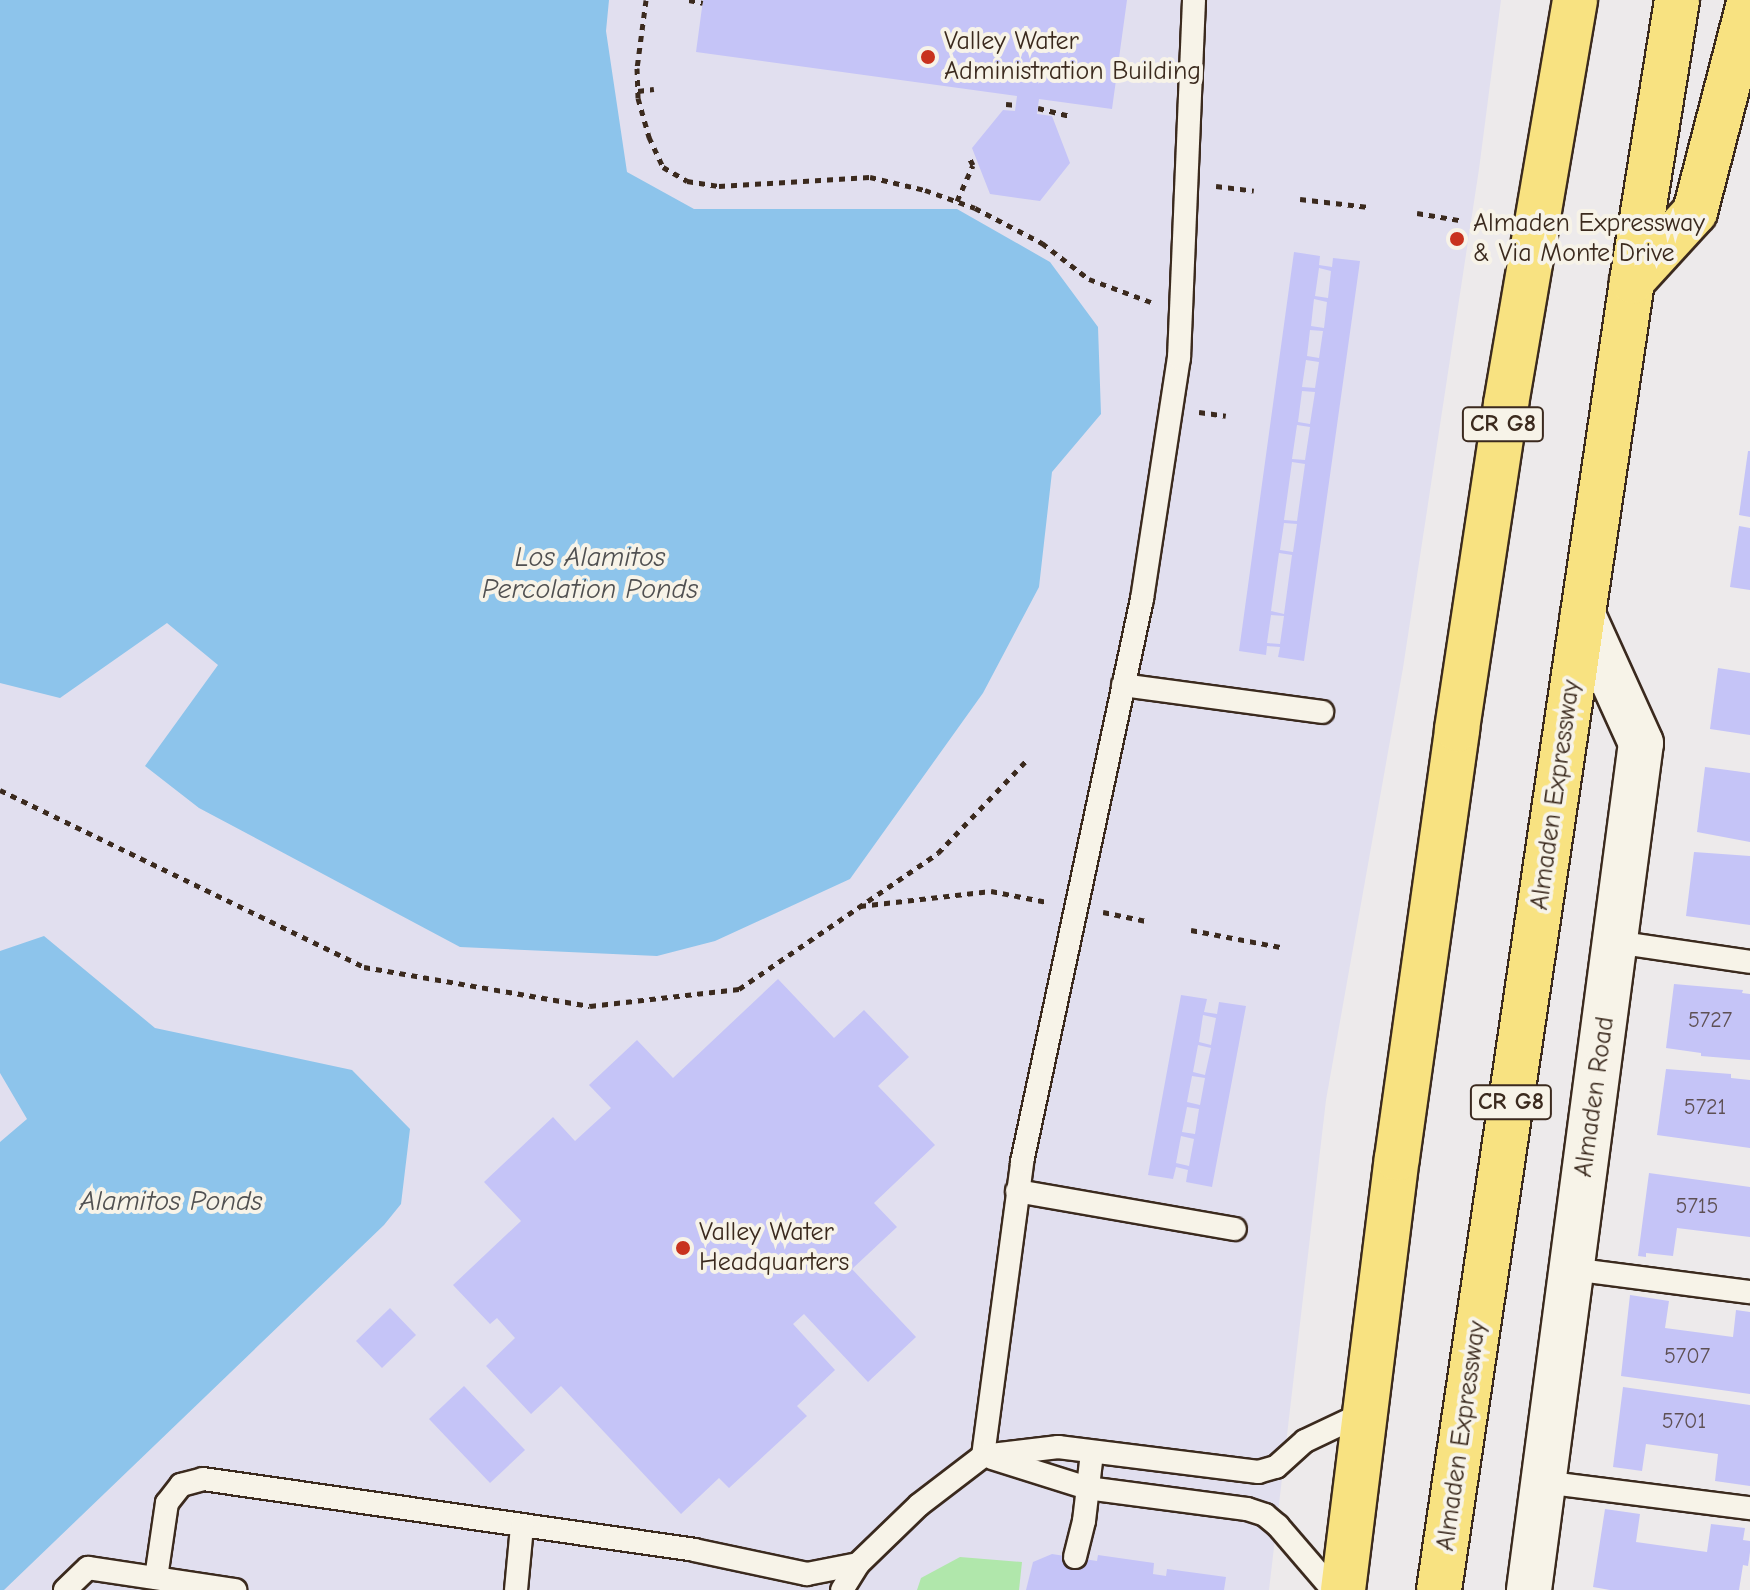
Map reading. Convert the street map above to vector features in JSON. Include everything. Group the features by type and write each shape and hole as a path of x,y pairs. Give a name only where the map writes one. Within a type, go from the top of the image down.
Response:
{"main road":[{"name":"CR G8","path":"1343,1590 1364,1413 1462,698 1506,404 1575,0"},
{"name":"Almaden Expressway","path":"1439,1590 1632,281 1677,0"},
{"path":"1632,281 1695,212 1750,0"}],"street":[{"name":"Almaden Road","path":"1529,1590 1641,743 1583,615"}],"lane":[{"path":"983,1456 1017,1191 1142,599 1179,358 1194,0"},
{"path":"1123,685 1322,712"},
{"path":"1615,942 1750,962"},
{"path":"1017,1191 1235,1229"},
{"path":"1572,1269 1750,1292"},
{"path":"842,1590 858,1564 919,1505 983,1456 1058,1447 1258,1472 1276,1467 1305,1441 1364,1413"},
{"path":"1075,1557 1084,1521 1092,1453"},
{"path":"983,1456 1087,1488 1247,1509 1265,1515 1333,1590"},
{"path":"156,1578 167,1503 181,1485 203,1479 694,1550 814,1582 858,1564"},
{"path":"1543,1482 1750,1508"},
{"path":"516,1590 522,1526"},
{"path":"65,1590 88,1568 235,1590"}],"path":[{"path":"646,0 637,68 638,91 649,137 663,167 687,181 719,186 870,177 957,201 1042,243 1089,279 1156,304"},
{"path":"689,0 703,3"},
{"path":"638,91 654,89"},
{"path":"1006,104 1016,105"},
{"path":"1038,108 1069,116"},
{"path":"957,201 973,165 968,155"},
{"path":"1212,185 1254,191"},
{"path":"1300,199 1369,207"},
{"path":"1417,213 1459,220"},
{"path":"1190,411 1226,416"},
{"path":"0,790 364,967 590,1006 739,989 938,853 1027,760"},
{"path":"859,906 991,891 1047,902"},
{"path":"1094,911 1146,921"},
{"path":"1191,930 1280,947"}],"shaded area":[{"path":"0,0 1501,0 1479,169 1403,668 1326,1100 1269,1590 0,1590"}],"green space":[{"path":"960,1557 1022,1562 1019,1590 917,1590 921,1578"}],"water":[{"name":"Los Alamitos Percolation Ponds","path":"0,0 609,0 606,31 627,172 694,209 957,209 1050,262 1098,327 1101,414 1052,472 1039,587 983,693 850,879 715,941 657,956 460,947 199,808 145,766 218,665 167,623 60,698 0,683"},
{"name":"Alamitos Ponds","path":"44,936 155,1028 352,1070 410,1129 401,1204 384,1225 4,1590 0,1590 0,1142 27,1119 0,1073 0,951"}],"building":[{"name":"Valley Water Administration Building","path":"703,0 1127,0 1112,109 1039,99 1037,114 1052,116 1070,163 1040,201 990,194 972,148 1003,110 1015,111 1017,96 696,52"},
{"path":"1294,252 1320,256 1319,265 1332,267 1333,258 1360,261 1304,661 1278,657 1280,647 1267,646 1266,655 1239,651","holes":["1319,268 1331,271 1328,298 1315,296","1314,299 1327,302 1324,328 1311,326","1310,330 1323,331 1319,358 1307,356","1306,360 1319,362 1315,388 1302,387","1302,391 1315,392 1310,424 1298,422","1297,425 1310,427 1305,460 1292,459","1292,462 1305,464 1297,521 1284,520","1284,523 1297,524 1293,552 1280,550","1279,553 1292,555 1284,614 1271,611","1271,615 1284,616 1280,644 1267,643"]},
{"path":"1750,451 1750,517 1739,515"},
{"path":"1739,526 1750,528 1750,590 1730,587"},
{"path":"1718,668 1750,673 1750,735 1710,729"},
{"path":"1705,767 1750,773 1750,842 1697,832"},
{"path":"1694,852 1750,856 1750,925 1686,916"},
{"name":"Valley Water Headquarters","path":"778,979 834,1038 864,1010 909,1057 878,1086 935,1145 874,1203 897,1227 852,1269 916,1337 868,1382 804,1314 793,1324 835,1370 797,1406 807,1416 729,1488 719,1478 681,1514 561,1386 531,1414 486,1366 515,1338 497,1318 490,1324 453,1285 521,1221 484,1182 553,1117 575,1141 611,1108 589,1085 637,1040 673,1078"},
{"path":"1674,984 1743,990 1742,993 1750,994 1750,1060 1701,1056 1701,1053 1666,1048"},
{"path":"1181,995 1207,999 1204,1012 1217,1014 1219,1002 1246,1006 1212,1187 1186,1182 1188,1170 1176,1167 1173,1179 1148,1175","holes":["1203,1015 1216,1018 1211,1045 1199,1042","1198,1045 1211,1048 1205,1075 1193,1072","1192,1076 1205,1078 1200,1105 1187,1102","1187,1107 1199,1109 1195,1134 1182,1132","1181,1136 1194,1139 1189,1166 1176,1163"]},
{"path":"1666,1069 1731,1074 1731,1078 1750,1080 1750,1148 1657,1135"},
{"path":"1649,1173 1750,1187 1750,1237 1677,1228 1673,1256 1646,1253 1646,1257 1638,1256"},
{"path":"1630,1295 1669,1301 1665,1328 1733,1337 1736,1310 1750,1312 1750,1394 1621,1376"},
{"path":"390,1308 416,1335 382,1368 356,1341"},
{"path":"464,1386 525,1450 490,1483 429,1419"},
{"path":"1623,1387 1750,1405 1750,1486 1715,1481 1718,1454 1646,1444 1642,1471 1613,1467"},
{"path":"1605,1509 1640,1514 1636,1542 1707,1552 1711,1524 1745,1528 1743,1540 1750,1541 1750,1552 1748,1566 1743,1565 1739,1590 1610,1590 1593,1587"},
{"path":"1052,1554 1097,1561 1098,1555 1154,1563 1153,1574 1166,1576 1167,1569 1226,1577 1224,1590 1026,1590 1033,1562"}],"place":[{"name":"Valley Water Administration Building","path":"928,57"},
{"name":"Almaden Expressway & Via Monte Drive","path":"1457,239"},
{"name":"Valley Water Headquarters","path":"683,1248"}]}
